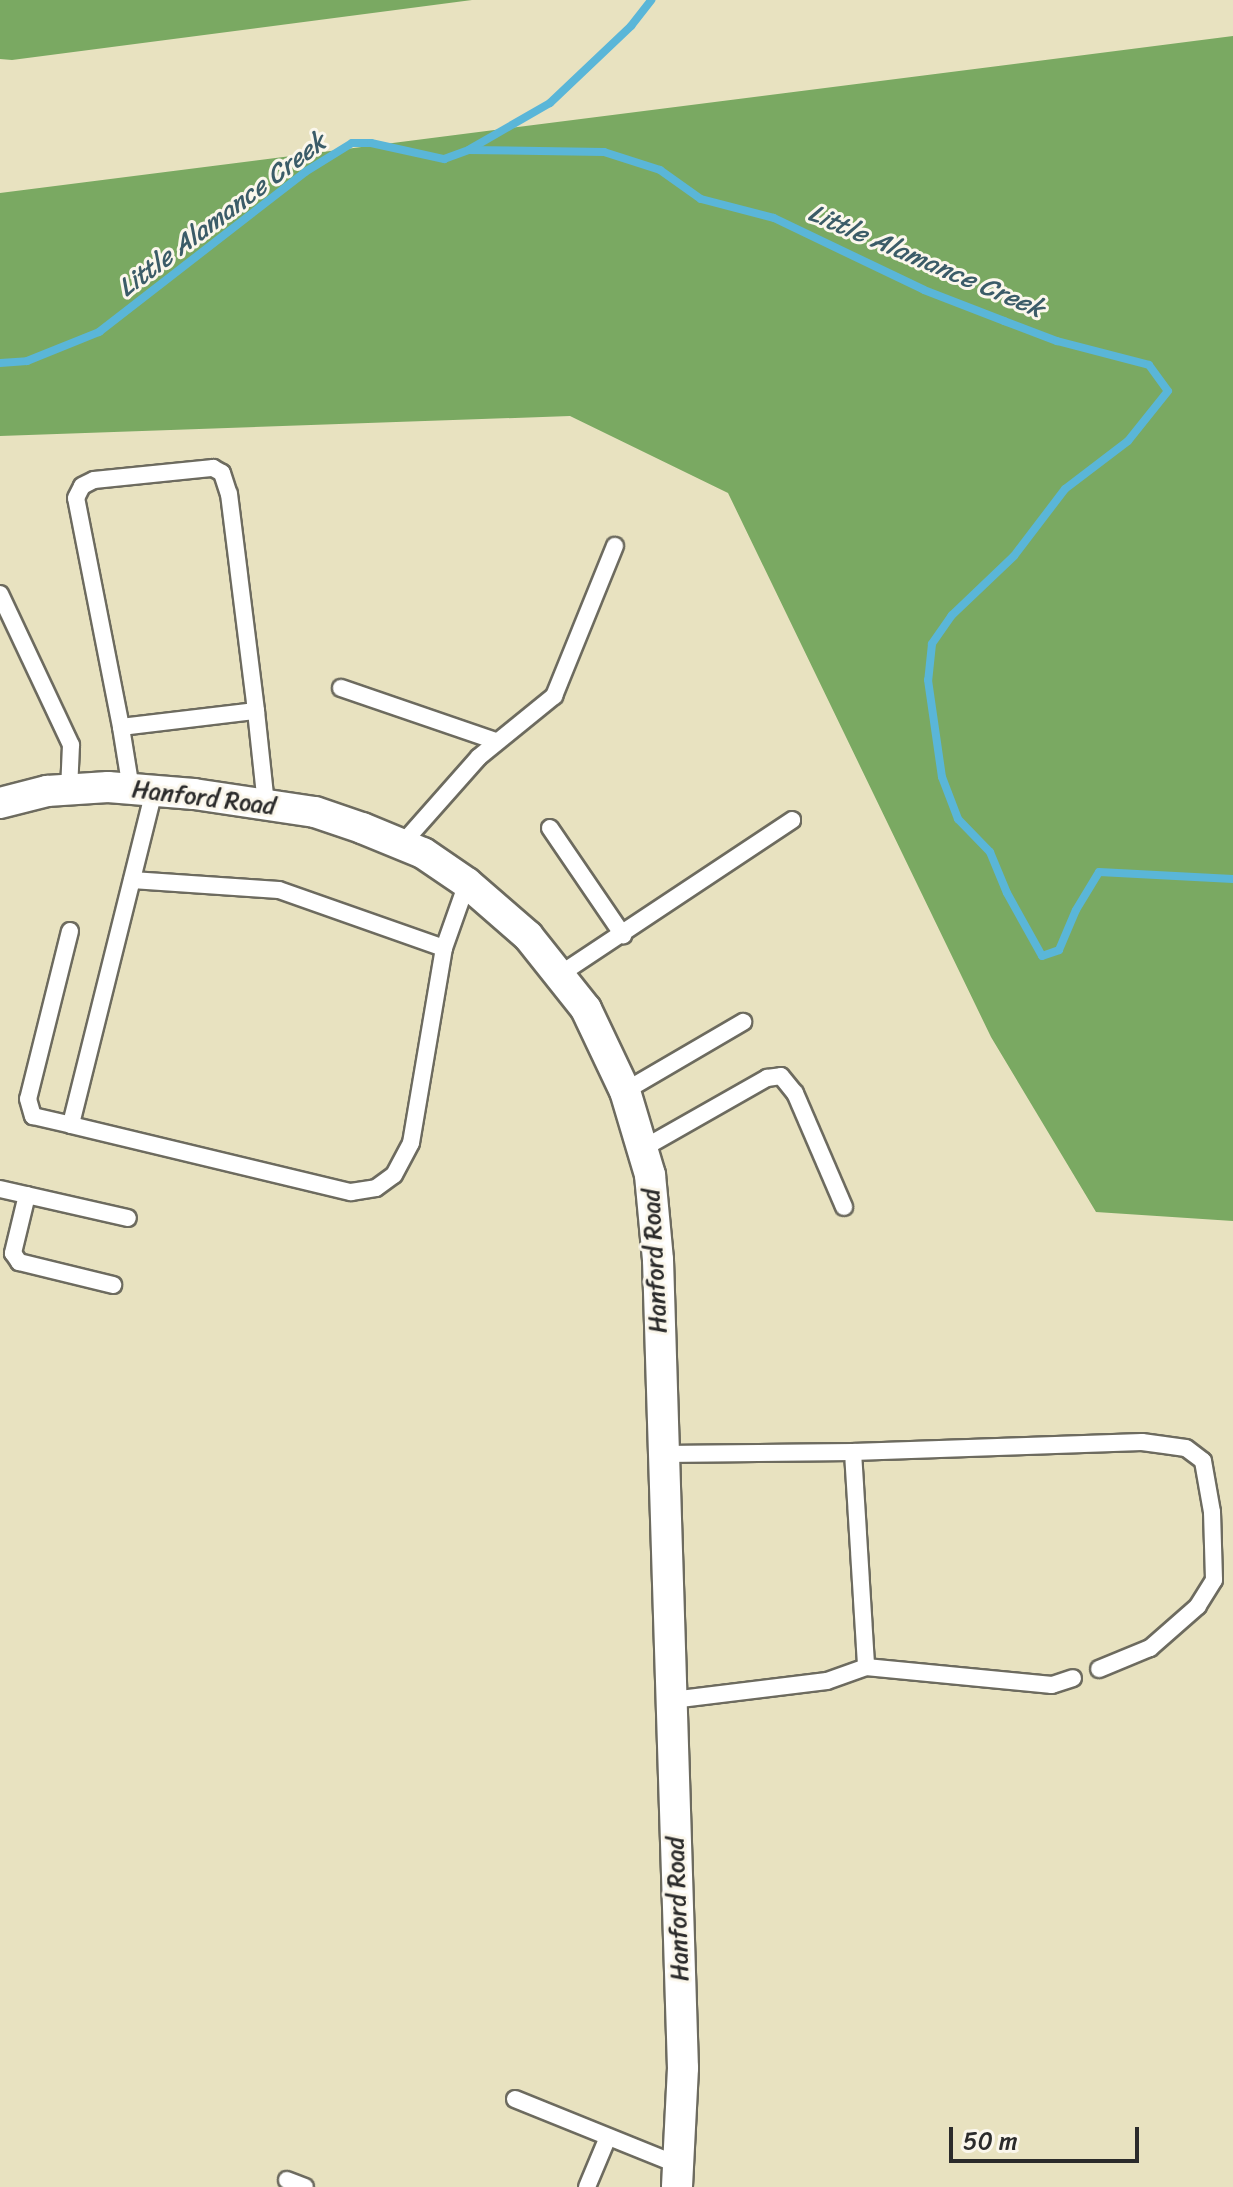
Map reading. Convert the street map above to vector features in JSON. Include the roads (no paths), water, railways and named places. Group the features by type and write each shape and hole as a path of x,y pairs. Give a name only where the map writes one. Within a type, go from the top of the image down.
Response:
{"street":[{"name":"Hanford Road","path":"0,803 47,791 143,790 315,812 423,853 467,883 528,936 586,1009 625,1091 650,1175 658,1260 683,2068 677,2176"}],"lane":[{"path":"71,1125 132,880 143,790 121,727 76,498 82,486 94,480 213,468 222,473 229,494 266,805"},
{"path":"402,844 496,741 554,696 615,546"},
{"path":"0,594 71,745 69,790"},
{"path":"341,688 496,741"},
{"path":"121,727 256,711"},
{"path":"559,975 792,820"},
{"path":"550,828 623,935"},
{"path":"132,880 279,890 444,948"},
{"path":"70,931 28,1099 33,1116 351,1192 376,1188 394,1175 411,1143 444,948 467,883"},
{"path":"625,1091 743,1022"},
{"path":"642,1149 767,1078 781,1076 795,1093 844,1207"},
{"path":"0,1189 128,1218"},
{"path":"27,1195 13,1253 19,1262 113,1285"},
{"path":"664,1454 853,1452 1142,1442 1186,1448 1203,1461 1212,1512 1214,1580 1198,1606 1150,1648 1099,1669"},
{"path":"853,1452 866,1667"},
{"path":"672,1700 827,1681 866,1667 1052,1685 1073,1678"},
{"path":"515,2099 608,2137 677,2176"},
{"path":"587,2187 608,2137"},
{"path":"287,2180 305,2187"}],"waterway":[{"path":"470,149 550,103 631,26 651,0"},
{"name":"Little Alamance Creek","path":"0,363 27,361 99,332 305,172 352,143 371,143 444,159 469,150 604,152 660,170 701,199 774,218 924,290 1057,341 1149,365 1168,391 1128,441 1065,489 1014,556 952,615 932,644 928,680 942,777 958,819 990,852 1007,893 1042,956 1059,950 1076,910 1099,872 1233,879"}]}
